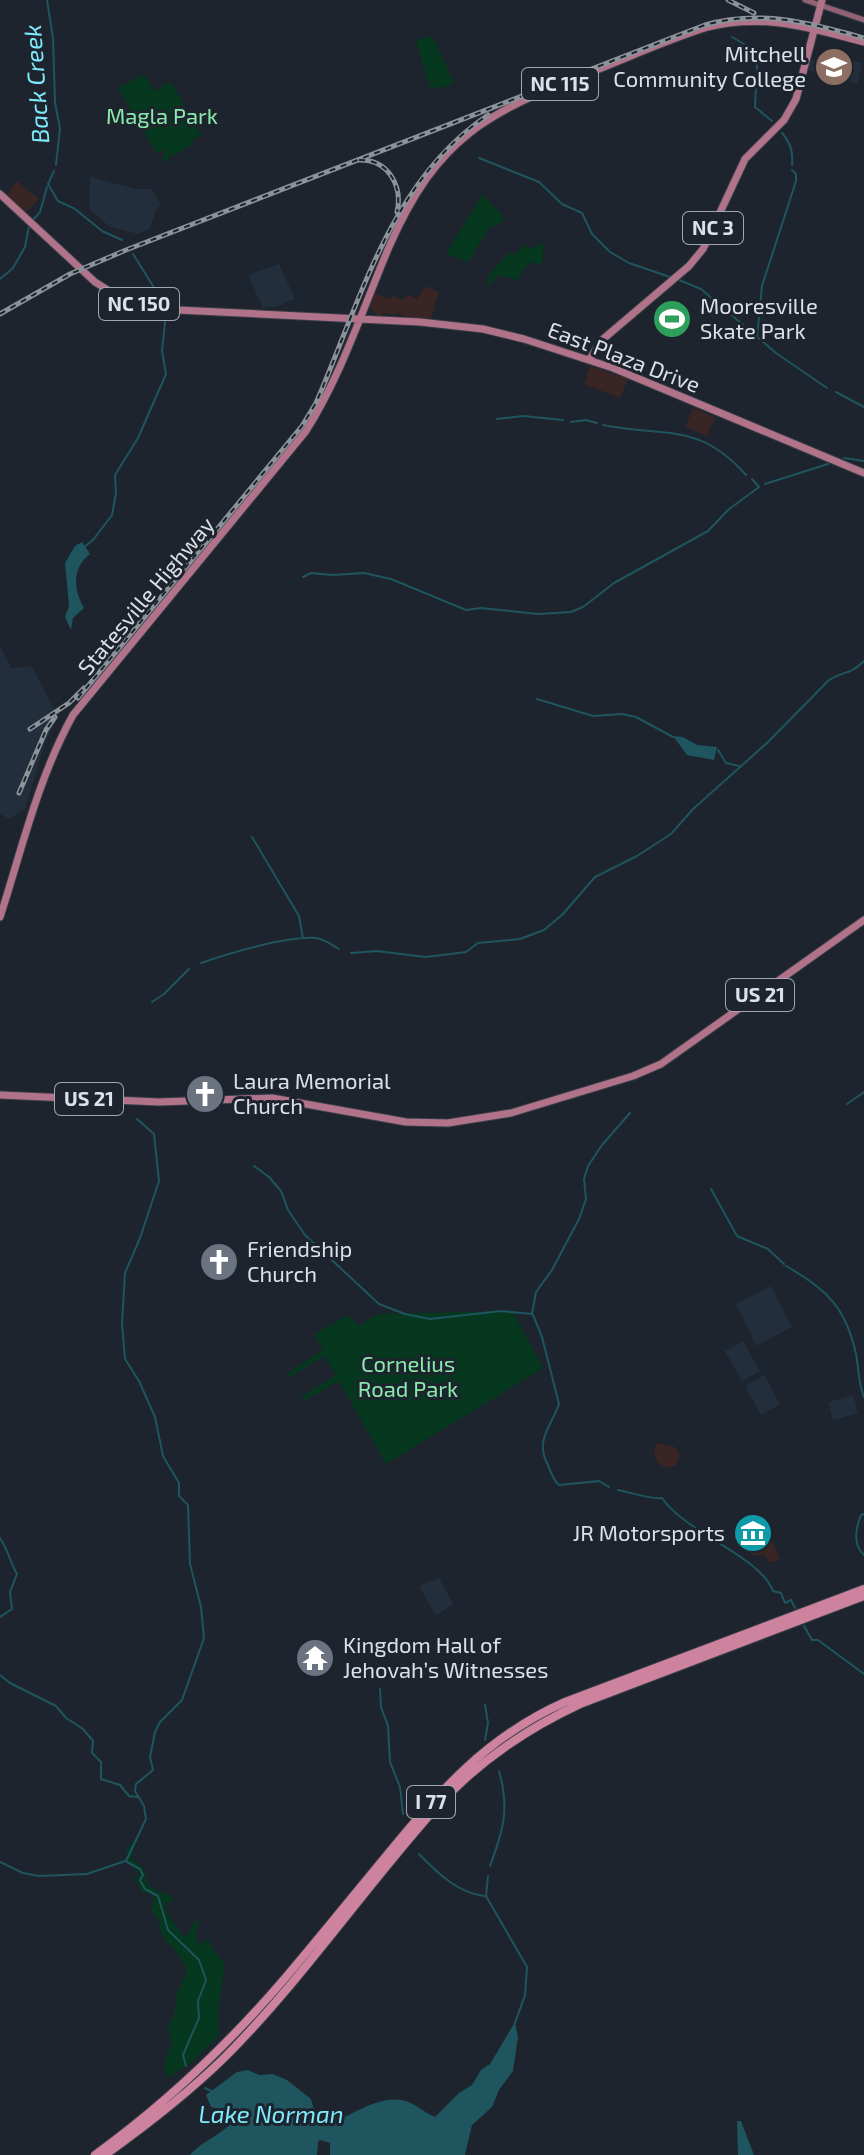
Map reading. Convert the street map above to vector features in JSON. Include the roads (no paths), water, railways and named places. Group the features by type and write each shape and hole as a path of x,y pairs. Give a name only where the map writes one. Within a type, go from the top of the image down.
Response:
{"highway":[{"name":"I 77","path":"95,2155 173,2092 243,2025 438,1794 487,1748 531,1719 577,1697 864,1589"},
{"name":"I 77","path":"105,2155 168,2109 225,2057 434,1810 493,1755 529,1730 580,1704 864,1596"}],"main road":[{"path":"805,0 822,3 864,20"},
{"name":"NC 3","path":"589,360 602,340 689,266 703,249 745,159 791,110 800,88 822,3"},
{"name":"NC 115","path":"360,318 400,225 432,170 462,137 502,109 708,27 768,21 814,28 864,42"},
{"name":"NC 150","path":"0,194 95,282 147,307 360,318"},
{"name":"East Plaza Drive","path":"360,318 483,329 524,339 589,360 864,473"},
{"name":"Statesville Highway","path":"0,917 40,788 56,746 73,715 301,438 324,400 360,318"},
{"name":"US 21","path":"0,1095 149,1102 272,1098 406,1122 448,1123 490,1118 633,1076 661,1064 864,920"}],"water":[{"path":"82,542 90,554 80,566 76,579 84,608 73,618 71,630 65,617 69,606 65,563 75,546"},
{"path":"673,736 683,737 697,745 717,747 714,760 687,755"},
{"name":"Lake Norman","path":"515,2022 518,2037 513,2071 499,2090 492,2107 472,2125 465,2155 330,2155 330,2143 320,2140 317,2155 190,2155 234,2120 230,2112 211,2107 206,2095 237,2072 248,2070 259,2075 273,2074 287,2080 311,2099 318,2125 391,2100 407,2101 435,2117 459,2093 472,2085 481,2070 490,2064"},
{"path":"737,2121 741,2121 754,2155 738,2155"}],"waterway":[{"name":"Back Creek","path":"47,0 53,38 55,103 60,128 56,165"},
{"path":"732,37 756,51 756,59"},
{"path":"757,65 755,107 772,121"},
{"path":"782,133 791,148 792,165"},
{"path":"479,158 539,182 562,204 582,213 592,234 610,252 629,263 670,277"},
{"path":"757,337 762,286 796,181 792,170"},
{"name":"Back Creek","path":"54,171 48,184 58,201 75,209 102,231 122,240"},
{"path":"34,219 40,212 47,187"},
{"path":"0,279 13,268 25,247 29,226"},
{"name":"Back Creek","path":"133,254 165,305"},
{"path":"679,280 701,289 776,353 827,388"},
{"name":"Back Creek","path":"83,548 112,515 115,475 138,438 166,374 162,351 166,313"},
{"path":"836,392 864,407"},
{"path":"497,419 523,416 563,420"},
{"path":"571,422 586,420 597,423"},
{"path":"603,425 696,439 729,458 746,475"},
{"path":"844,458 864,461"},
{"path":"765,484 828,464"},
{"path":"303,577 311,573 364,573 391,579 466,610 481,608 538,614 571,612 583,607 614,583 708,531 728,510 759,487 752,479"},
{"path":"351,953 377,951 425,957 443,955 466,952 478,943 520,939 544,930 563,914 595,877 637,856 671,834 693,809 767,743 829,680 855,669 864,661"},
{"path":"537,699 593,716 622,714 636,717 673,737"},
{"path":"718,750 726,763 739,766"},
{"path":"252,837 299,916 303,938"},
{"path":"201,963 258,946 304,938 319,939 339,949"},
{"path":"152,1002 189,969"},
{"path":"847,1104 864,1092"},
{"path":"532,1314 536,1292 552,1270 579,1219 586,1199 584,1179 588,1166 630,1113"},
{"path":"126,1861 146,1819 144,1806 135,1791 136,1784 153,1770 150,1757 155,1732 160,1722 182,1700 204,1638 201,1607 190,1564 188,1505 179,1496 179,1483 163,1456 155,1417 125,1359 122,1323 125,1273 159,1181 154,1134 137,1119"},
{"path":"254,1166 281,1191 288,1210 305,1235 379,1304 430,1319 501,1311 532,1314"},
{"path":"711,1189 737,1236 768,1249 784,1264"},
{"path":"786,1266 824,1292 840,1312 852,1338 864,1397"},
{"path":"533,1315 542,1337 559,1404 543,1447 552,1475 559,1485 599,1481 609,1487"},
{"path":"618,1490 662,1498 673,1511 754,1567 773,1591 781,1593 785,1603 791,1600 795,1608"},
{"path":"864,1514 861,1515 856,1536 864,1555"},
{"path":"0,1538 17,1574 10,1592 12,1609 0,1617"},
{"path":"804,1626 812,1640 818,1640 864,1674"},
{"path":"0,1675 56,1706 66,1718 83,1729 93,1741 92,1753 101,1762 101,1779 120,1785 129,1796 137,1797"},
{"path":"380,1689 381,1707 388,1726 390,1762 400,1787 403,1814"},
{"path":"485,1705 488,1723 485,1740"},
{"path":"490,1866 504,1820 499,1771"},
{"path":"419,1854 456,1886 484,1896"},
{"path":"0,1862 23,1873 39,1876 87,1874 125,1861"},
{"path":"127,1862 140,1869 143,1875 140,1880 145,1889 158,1896 168,1930 199,1960 206,1980 198,2001 199,2018 183,2055 186,2066"},
{"path":"488,1876 486,1896 527,1967 525,1995 515,2023"},
{"path":"205,2088 213,2092"}],"railway":[{"path":"728,0 754,13"},
{"path":"0,314 70,274 126,250 705,25 725,20 765,18 804,23 864,38"},
{"path":"78,698 302,426 316,403 364,284 402,208 426,173 454,142 488,115"},
{"path":"359,160 378,164 391,176 398,193 397,212"},
{"path":"30,729 69,703 84,688"},
{"path":"19,793 46,730 55,717"}],"place":[{"name":"Mitchell Community College","path":"834,67"},
{"name":"Mooresville Skate Park","path":"672,319"},
{"name":"Laura Memorial Church","path":"205,1094"},
{"name":"Friendship Church","path":"219,1262"},
{"name":"JR Motorsports","path":"753,1533"},
{"name":"Kingdom Hall of Jehovah’s Witnesses","path":"315,1658"}],"park label":[{"name":"Magla Park","path":"162,116"},
{"name":"Cornelius Road Park","path":"408,1376"}]}
